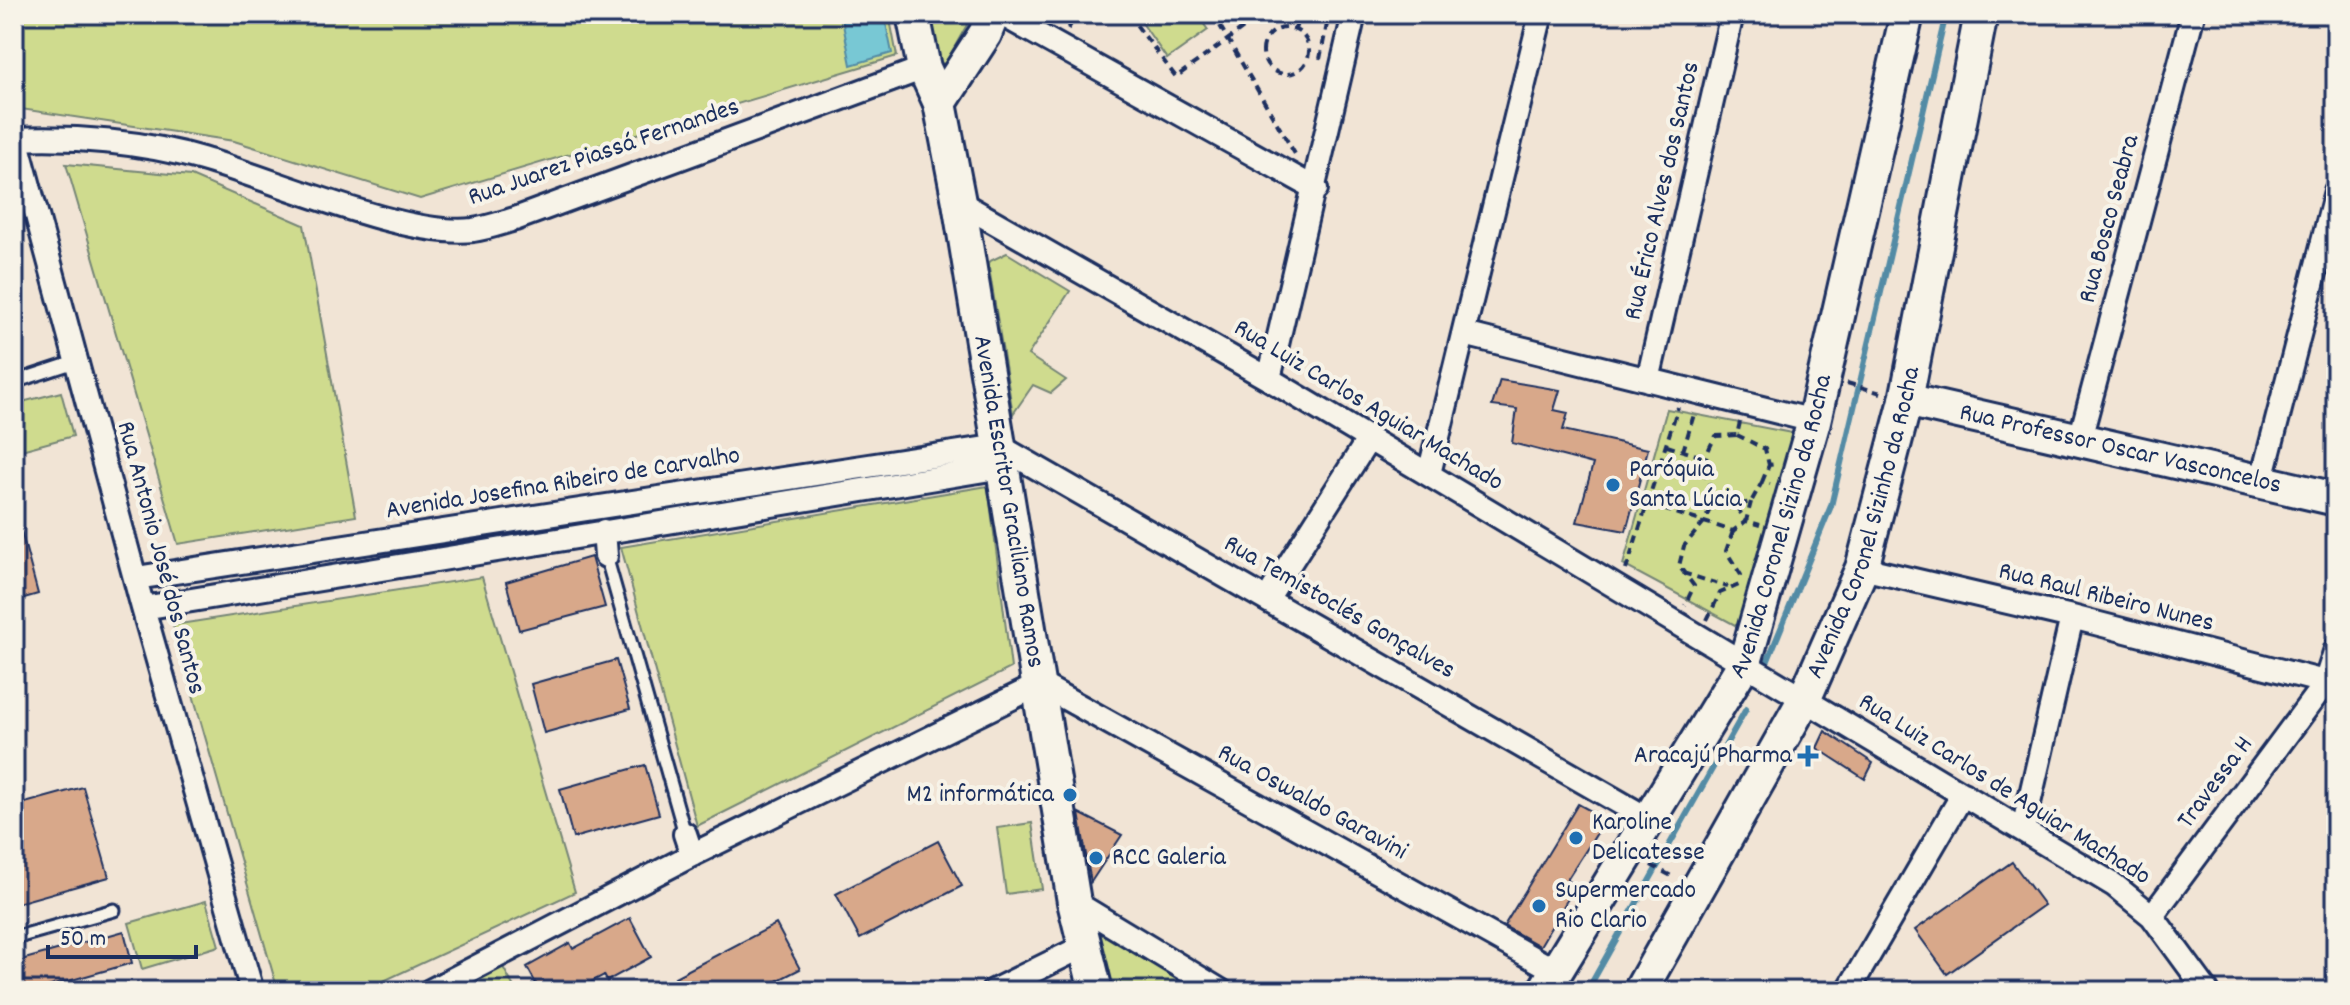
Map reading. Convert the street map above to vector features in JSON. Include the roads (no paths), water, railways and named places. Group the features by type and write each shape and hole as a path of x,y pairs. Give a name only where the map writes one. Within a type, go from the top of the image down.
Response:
{"street":[{"name":"Avenida Escritor Graciliano Ramos","path":"913,14 924,68 940,103 959,202 1074,902 1096,991"},
{"path":"940,103 985,34 993,14"},
{"path":"1001,14 1316,189"},
{"path":"1269,379 1316,189 1354,14"},
{"path":"1429,474 1541,14"},
{"name":"Rua Érico Alves dos Santos","path":"1648,380 1732,14"},
{"name":"Avenida Coronel Sizino da Rocha","path":"1550,981 1745,662 1753,584 1794,491 1814,421 1907,14"},
{"name":"Avenida Coronel Sizinho da Rocha","path":"1640,991 1694,889 1804,700 1862,568 1906,400 1981,14"},
{"name":"Rua Bosco Seabra","path":"2080,439 2193,14"},
{"path":"924,68 941,77 959,70"},
{"name":"Rua Juarez Piassá Fernandes","path":"15,138 150,148 199,158 381,217 428,227 472,230 515,219 924,68"},
{"name":"Rua Antonio José dos Santos","path":"15,138 143,608 252,991"},
{"path":"2261,483 2336,191"},
{"name":"Rua Luiz Carlos Aguiar Machado","path":"959,202 1269,379 1745,662"},
{"path":"1464,334 1814,421"},
{"name":"Rua Professor Oscar Vasconcelos","path":"1906,400 2336,499"},
{"path":"1267,599 1368,440"},
{"name":"Avenida Josefina Ribeiro de Carvalho","path":"143,608 604,531 1001,456"},
{"name":"Avenida Josefina Ribeiro de Carvalho","path":"136,578 1001,456"},
{"name":"Rua Temistoclés Gonçalves","path":"1001,456 1267,599 1650,820"},
{"path":"604,531 606,556"},
{"name":"Rua Raul Ribeiro Nunes","path":"1862,568 2072,617 2331,684"},
{"path":"2023,829 2072,617"},
{"name":"Travessa H","path":"2152,916 2331,684 2336,649"},
{"name":"Rua Luiz Carlos de Aguiar Machado","path":"1745,662 2114,885 2152,916"},
{"path":"430,991 688,844 1040,684"},
{"name":"Rua Oswaldo Garavini","path":"1040,684 1550,981"},
{"path":"1848,991 1963,794"},
{"path":"1074,902 1221,991"},
{"path":"2152,916 2207,991"},
{"path":"993,991 1084,946"}],"lane":[{"path":"14,382 78,361"},
{"path":"606,556 688,844"},
{"path":"14,938 114,910"}],"water":[{"path":"841,14 884,14 892,53 851,65"}],"waterway":[{"path":"1768,660 1831,506 1946,14"},
{"path":"1587,991 1746,709"}],"place":[{"name":"Paróquia Santa Lúcia","path":"1613,485"},
{"name":"Aracajú Pharma","path":"1808,756"},
{"name":"M2 informática","path":"1070,795"},
{"name":"Karoline Delicatesse","path":"1576,838"},
{"name":"RCC Galeria","path":"1096,858"},
{"name":"Supermercado Rio Clario","path":"1539,906"}]}
